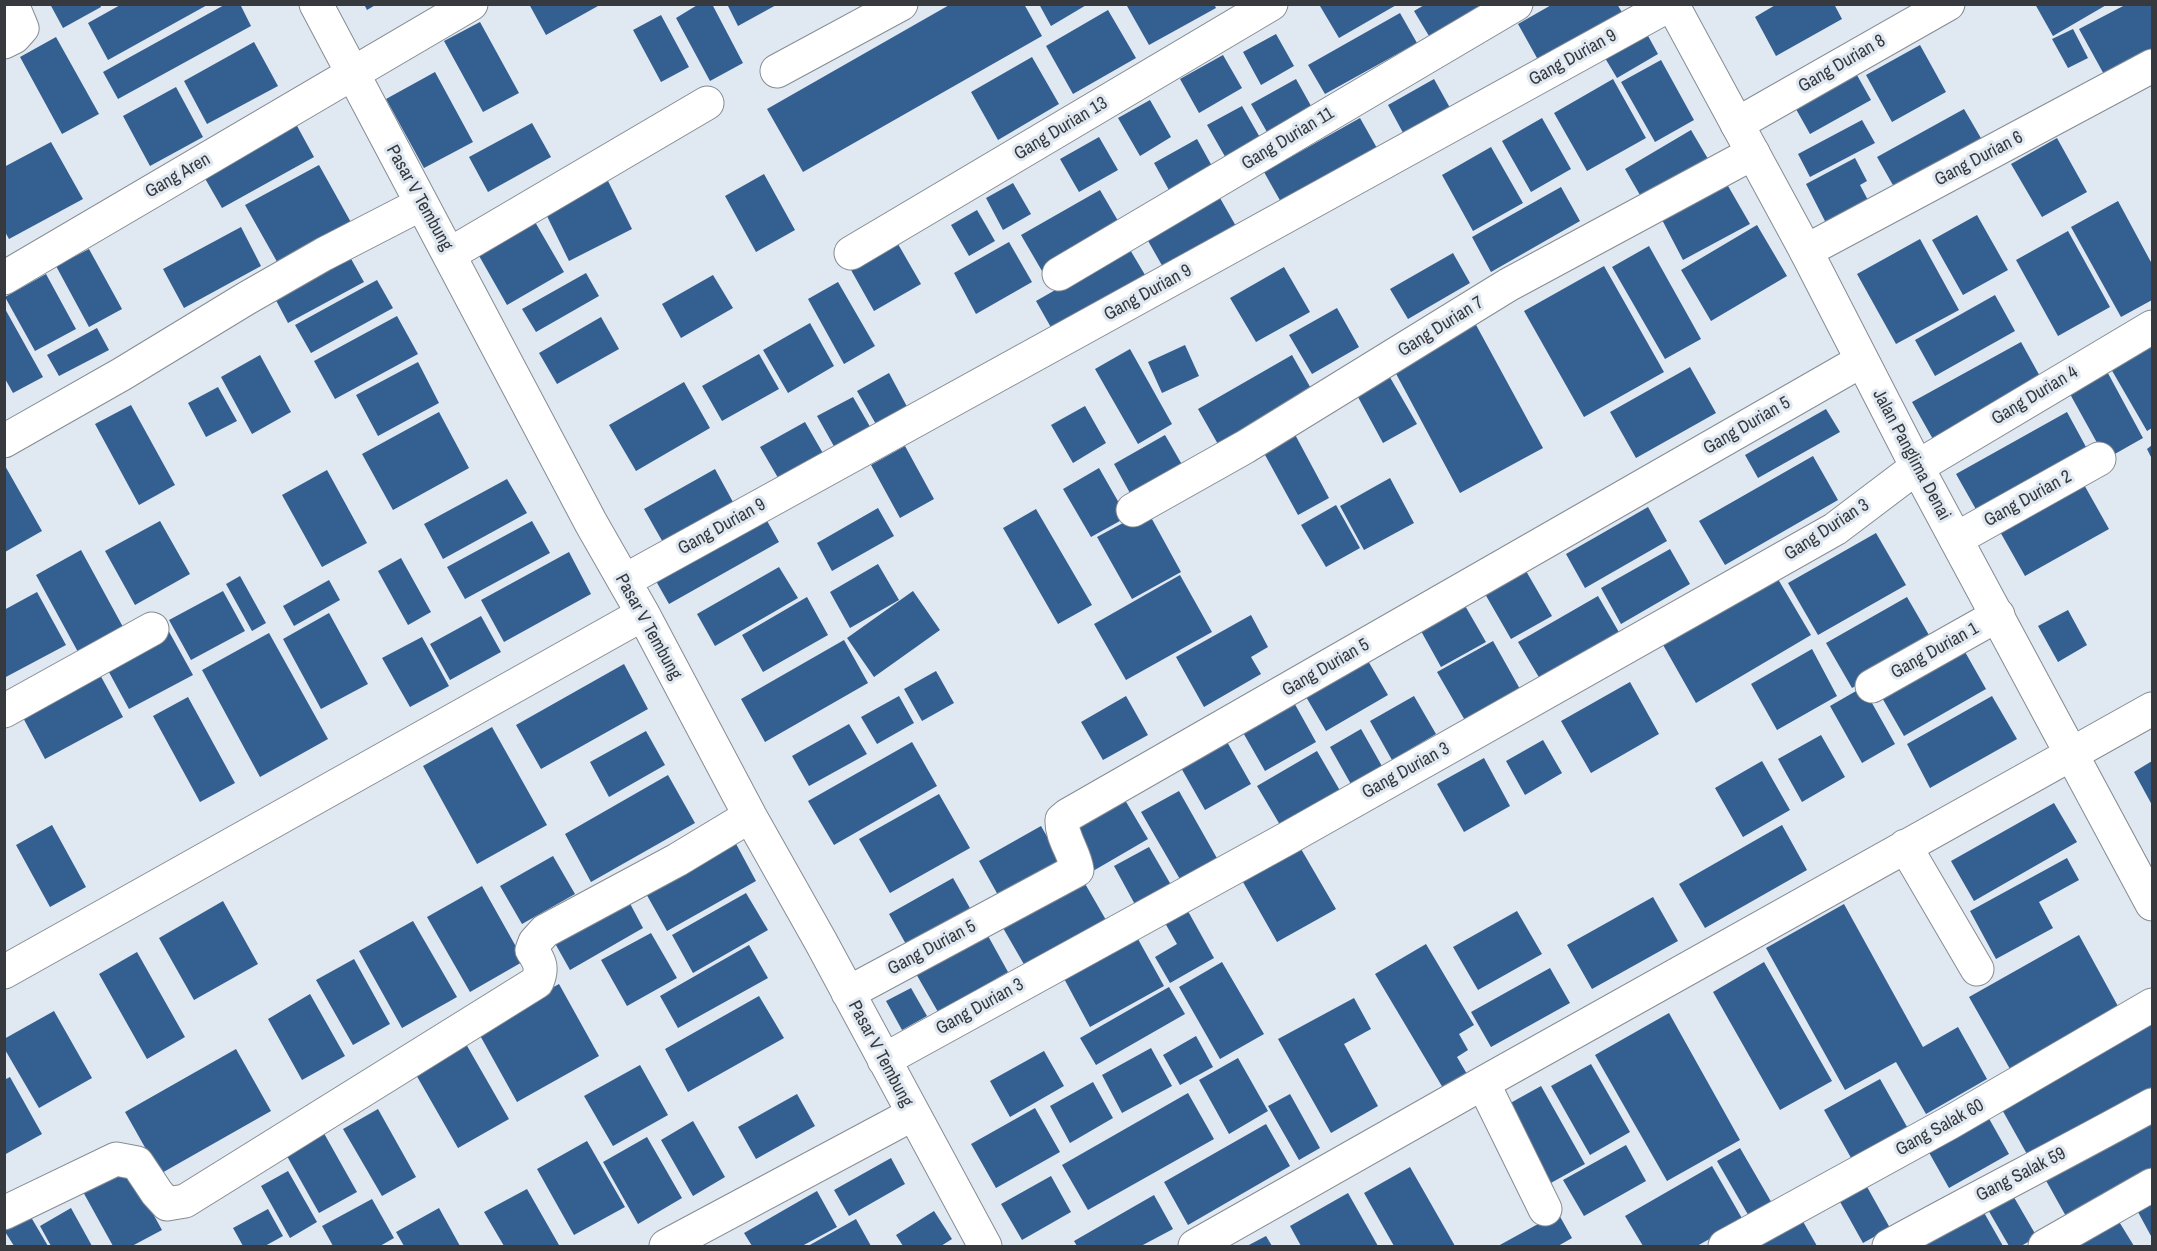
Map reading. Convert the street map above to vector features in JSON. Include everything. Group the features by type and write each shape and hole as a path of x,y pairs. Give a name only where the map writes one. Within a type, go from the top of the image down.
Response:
{"street":[{"path":"4,42 14,37 22,28 12,4"},
{"name":"Pasar V Tembung","path":"316,4 585,512 643,614 750,816 985,1246"},
{"name":"Gang Aren","path":"4,278 471,4"},
{"path":"777,71 901,4"},
{"name":"Gang Durian 13","path":"851,253 1271,4"},
{"name":"Gang Durian 11","path":"1059,274 1516,4"},
{"name":"Jalan Panglima Denai","path":"1672,4 1806,251 1917,467 2152,904"},
{"name":"Gang Durian 9","path":"624,581 1672,4"},
{"name":"Gang Durian 8","path":"1737,124 1948,4"},
{"name":"Gang Durian 6","path":"1806,251 2152,66"},
{"path":"450,254 707,103"},
{"name":"Gang Durian 7","path":"1133,510 1245,447 1508,285 1753,153"},
{"path":"4,441 122,374 314,259 421,204"},
{"name":"Gang Durian 4","path":"1917,467 2152,327"},
{"name":"Gang Durian 5","path":"848,993 1077,870 1076,862 1061,827 1062,820 1068,816 1861,361"},
{"name":"Gang Durian 2","path":"1956,539 2099,459"},
{"name":"Gang Durian 3","path":"884,1060 1288,837 1835,529 1917,467"},
{"path":"4,972 643,614"},
{"name":"Gang Durian 1","path":"1872,686 1998,615"},
{"path":"4,711 152,629"},
{"path":"1195,1246 2152,709"},
{"path":"4,1213 116,1159 137,1163 167,1204 185,1201 537,982 541,964 532,950 535,942 545,931 676,860 750,816"},
{"path":"1905,846 1977,969"},
{"name":"Gang Salak 60","path":"1725,1246 1952,1122 2152,1005"},
{"path":"1482,1083 1545,1209"},
{"name":"Gang Salak 59","path":"1889,1246 2152,1105"},
{"path":"666,1246 913,1114"},
{"path":"2044,1246 2152,1185"}],"building":[{"path":"50,4 100,4 101,7 63,28"},
{"path":"122,4 209,4 108,60 88,23"},
{"path":"226,4 240,4 251,26 118,99 103,72"},
{"path":"364,4 377,4 367,10"},
{"path":"529,4 597,4 598,6 546,35"},
{"path":"699,4 712,4 743,63 710,81 676,18"},
{"path":"727,4 778,4 738,26"},
{"path":"951,4 1024,4 1042,36 803,172 767,109"},
{"path":"1039,4 1088,4 1051,26"},
{"path":"1130,4 1214,4 1216,8 1149,45 1127,6"},
{"path":"1322,4 1398,4 1339,38 1320,6"},
{"path":"1426,4 1479,4 1480,6 1429,36 1414,11"},
{"path":"1553,4 1617,4 1626,19 1542,67 1518,24"},
{"path":"1777,4 1834,4 1842,19 1776,56 1755,17"},
{"path":"2035,4 2108,4 2053,36"},
{"path":"2127,4 2152,4 2152,54 2106,78 2079,29"},
{"path":"1108,10 1136,58 1073,94 1046,46"},
{"path":"1400,13 1417,43 1325,94 1308,65"},
{"path":"661,15 689,67 661,82 633,30"},
{"path":"480,22 519,93 483,112 444,41"},
{"path":"2073,29 2088,58 2068,68 2052,39"},
{"path":"1276,34 1294,66 1261,85 1243,52"},
{"path":"1647,34 1658,54 1617,78 1605,58"},
{"path":"56,37 99,114 62,134 20,57"},
{"path":"254,42 278,86 207,124 184,81"},
{"path":"1920,45 1946,92 1892,122 1866,75"},
{"path":"1223,55 1242,88 1199,113 1180,79"},
{"path":"1032,57 1059,104 998,140 971,92"},
{"path":"1661,60 1694,120 1655,142 1621,82"},
{"path":"1853,68 1871,100 1810,134 1792,102"},
{"path":"435,72 473,142 424,168 386,99"},
{"path":"1296,79 1315,113 1271,139 1251,104"},
{"path":"1434,79 1454,115 1408,142 1388,105"},
{"path":"1613,79 1646,138 1587,171 1554,113"},
{"path":"176,87 203,137 150,166 123,116"},
{"path":"1150,100 1171,137 1140,156 1118,118"},
{"path":"1242,106 1262,141 1227,160 1207,125"},
{"path":"1964,109 1985,145 1898,194 1877,157"},
{"path":"1360,118 1382,157 1286,211 1264,172"},
{"path":"1542,118 1571,169 1531,192 1502,141"},
{"path":"1862,120 1875,143 1810,177 1798,154"},
{"path":"532,123 551,157 488,192 469,157"},
{"path":"296,124 314,157 222,208 203,175"},
{"path":"1691,130 1711,164 1644,202 1625,169"},
{"path":"1099,137 1118,170 1079,192 1060,159"},
{"path":"2057,138 2087,192 2042,217 2011,164"},
{"path":"1197,139 1218,177 1175,201 1154,163"},
{"path":"51,142 83,199 9,239 4,230 4,167"},
{"path":"1491,147 1523,203 1473,231 1442,175"},
{"path":"1855,158 1867,181 1860,185 1870,204 1828,227 1806,184"},
{"path":"319,165 353,226 280,267 245,205"},
{"path":"764,174 795,230 756,252 725,196"},
{"path":"607,179 632,229 569,261 544,210"},
{"path":"1724,179 1750,224 1683,260 1659,214"},
{"path":"1013,183 1031,214 1003,230 986,198"},
{"path":"1561,187 1580,221 1491,272 1472,237"},
{"path":"1100,190 1121,226 1042,271 1021,235"},
{"path":"1220,198 1241,235 1168,276 1147,239"},
{"path":"2118,201 2152,264 2152,300 2121,317 2071,227"},
{"path":"977,210 995,241 969,256 951,225"},
{"path":"531,215 564,272 507,305 474,247"},
{"path":"1977,215 2008,270 1963,295 1932,240"},
{"path":"1757,225 1787,276 1711,321 1681,270"},
{"path":"241,227 261,266 184,308 163,269"},
{"path":"2068,231 2110,307 2058,336 2016,260"},
{"path":"1920,239 1959,310 1896,344 1857,274"},
{"path":"1009,242 1032,282 976,314 954,273"},
{"path":"898,244 921,284 874,311 851,270"},
{"path":"1649,246 1701,339 1665,359 1612,267"},
{"path":"345,248 364,282 288,323 270,289"},
{"path":"1129,248 1151,285 1057,338 1036,301"},
{"path":"89,249 122,309 89,327 56,266"},
{"path":"1453,253 1470,283 1408,319 1390,289"},
{"path":"1604,266 1664,372 1584,417 1524,311"},
{"path":"1284,267 1310,312 1256,342 1230,298"},
{"path":"586,273 599,296 536,332 522,309"},
{"path":"46,274 76,329 35,351 5,297"},
{"path":"713,275 733,308 681,338 662,304"},
{"path":"377,280 393,308 311,353 295,325"},
{"path":"838,282 875,346 844,364 808,299"},
{"path":"1995,295 2015,331 1935,376 1915,340"},
{"path":"4,307 43,377 13,393 4,377"},
{"path":"1337,308 1359,347 1312,374 1289,335"},
{"path":"397,316 418,354 335,399 314,361"},
{"path":"601,317 619,349 557,384 539,353"},
{"path":"810,323 834,366 788,393 763,350"},
{"path":"1475,323 1543,448 1460,493 1393,368"},
{"path":"97,328 109,350 59,376 47,355"},
{"path":"2152,335 2152,428 2147,431 2107,362"},
{"path":"2021,342 2042,380 1934,441 1912,402"},
{"path":"1185,345 1199,376 1162,393 1148,362"},
{"path":"1130,349 1172,424 1138,444 1095,369"},
{"path":"759,354 779,389 722,421 702,386"},
{"path":"260,355 291,412 252,434 221,377"},
{"path":"1292,355 1317,399 1223,453 1198,409"},
{"path":"418,362 439,403 378,436 356,395"},
{"path":"2103,364 2143,438 2106,459 2065,385"},
{"path":"1384,367 1417,424 1383,443 1352,386"},
{"path":"1690,367 1716,413 1636,458 1610,412"},
{"path":"889,373 912,416 881,433 857,391"},
{"path":"684,382 710,428 636,471 609,425"},
{"path":"218,387 237,421 206,437 188,403"},
{"path":"853,397 876,437 840,457 817,416"},
{"path":"131,405 175,485 139,505 95,424"},
{"path":"1085,406 1106,443 1073,463 1051,425"},
{"path":"1826,409 1840,432 1758,478 1745,455"},
{"path":"439,412 469,468 393,510 362,454"},
{"path":"2067,412 2092,458 1982,520 1956,474"},
{"path":"805,422 828,462 784,488 760,447"},
{"path":"1291,427 1329,498 1298,515 1259,444"},
{"path":"1165,435 1188,475 1136,504 1114,464"},
{"path":"2152,445 2152,459 2147,449"},
{"path":"905,446 934,499 900,518 871,465"},
{"path":"1813,456 1838,500 1725,565 1699,521"},
{"path":"4,464 42,531 5,552 4,550"},
{"path":"1099,468 1127,517 1091,537 1063,489"},
{"path":"715,469 739,513 669,553 644,509"},
{"path":"327,470 367,543 322,567 282,495"},
{"path":"2078,474 2109,529 2025,576 1994,521"},
{"path":"1390,478 1414,523 1364,550 1340,506"},
{"path":"507,479 527,513 443,559 424,524"},
{"path":"1336,505 1360,548 1326,567 1301,525"},
{"path":"1648,507 1667,541 1585,588 1566,554"},
{"path":"878,508 894,536 832,571 817,543"},
{"path":"1036,509 1092,605 1058,624 1003,528"},
{"path":"1147,510 1181,572 1132,599 1097,537"},
{"path":"762,512 779,542 669,604 652,574"},
{"path":"160,521 190,574 135,605 105,551"},
{"path":"532,521 550,553 465,599 447,567"},
{"path":"1876,533 1906,585 1818,635 1788,583"},
{"path":"1670,549 1690,584 1621,624 1601,588"},
{"path":"81,550 123,627 78,652 36,575"},
{"path":"569,552 591,594 504,642 481,600"},
{"path":"401,558 431,612 408,625 378,571"},
{"path":"878,564 899,600 850,628 830,592"},
{"path":"1522,564 1552,616 1511,639 1481,587"},
{"path":"779,567 798,598 715,646 697,614"},
{"path":"1772,569 1811,635 1696,703 1658,636"},
{"path":"1180,575 1212,632 1126,680 1094,624"},
{"path":"240,576 266,623 252,631 226,584"},
{"path":"329,580 340,600 294,626 283,606"},
{"path":"223,591 245,631 191,660 169,620"},
{"path":"913,591 940,630 874,677 847,638"},
{"path":"37,592 66,645 4,678 4,610"},
{"path":"1598,596 1620,634 1540,679 1518,642"},
{"path":"807,597 828,635 763,672 742,635"},
{"path":"1460,597 1486,642 1441,667 1416,622"},
{"path":"1907,597 1933,642 1852,688 1826,643"},
{"path":"2068,610 2087,645 2058,662 2038,626"},
{"path":"329,613 368,684 321,709 283,639"},
{"path":"1251,615 1268,647 1251,657 1261,674 1204,707 1176,657"},
{"path":"481,616 501,652 450,680 430,644"},
{"path":"167,628 193,675 129,709 104,663"},
{"path":"269,633 328,739 260,777 202,670"},
{"path":"422,637 449,686 410,707 382,658"},
{"path":"844,640 868,683 765,742 741,699"},
{"path":"1493,641 1525,698 1470,729 1437,672"},
{"path":"1960,643 1986,689 1904,736 1877,689"},
{"path":"1812,649 1837,696 1777,730 1751,684"},
{"path":"1364,654 1388,695 1326,731 1302,690"},
{"path":"624,664 648,709 541,769 516,725"},
{"path":"98,671 123,717 45,759 20,712"},
{"path":"936,671 954,703 922,721 904,689"},
{"path":"1630,682 1659,734 1591,773 1561,721"},
{"path":"1863,687 1895,744 1862,763 1830,706"},
{"path":"899,696 914,723 877,744 861,717"},
{"path":"1126,696 1148,735 1103,760 1081,722"},
{"path":"1414,696 1436,734 1392,760 1370,721"},
{"path":"1992,696 2017,739 1930,788 1907,744"},
{"path":"188,697 235,783 200,802 153,716"},
{"path":"1292,699 1316,742 1265,771 1241,729"},
{"path":"849,724 867,754 809,786 792,756"},
{"path":"492,727 547,825 477,864 423,766"},
{"path":"1361,729 1383,768 1352,786 1330,747"},
{"path":"646,731 665,765 609,797 590,762"},
{"path":"1222,733 1251,784 1205,810 1176,759"},
{"path":"1821,735 1845,777 1802,802 1778,759"},
{"path":"1543,740 1562,773 1525,795 1506,761"},
{"path":"912,742 937,786 834,845 808,801"},
{"path":"1317,751 1346,801 1286,835 1257,786"},
{"path":"1484,758 1510,806 1464,832 1437,784"},
{"path":"1762,761 1790,810 1743,837 1715,788"},
{"path":"2152,761 2152,805 2134,772"},
{"path":"668,775 695,823 591,882 565,834"},
{"path":"1179,791 1218,860 1181,881 1141,812"},
{"path":"939,794 970,848 890,893 859,839"},
{"path":"1122,795 1148,839 1093,871 1067,826"},
{"path":"2054,803 2077,842 1974,901 1951,861"},
{"path":"52,825 86,887 50,907 16,845"},
{"path":"1782,825 1807,870 1705,928 1679,884"},
{"path":"1041,826 1065,868 1003,904 979,861"},
{"path":"734,840 756,881 667,931 644,890"},
{"path":"1297,842 1336,909 1277,942 1239,875"},
{"path":"1149,847 1174,890 1138,910 1114,866"},
{"path":"553,856 575,894 522,924 500,886"},
{"path":"2067,858 2079,880 2039,902 2053,928 1996,959 1970,911"},
{"path":"1080,875 1110,927 1029,973 999,921"},
{"path":"953,878 975,917 911,953 889,914"},
{"path":"482,886 524,961 470,992 427,917"},
{"path":"746,893 768,930 693,973 672,935"},
{"path":"626,896 643,928 570,970 552,938"},
{"path":"1653,897 1678,941 1592,989 1567,945"},
{"path":"223,901 258,964 194,1000 159,938"},
{"path":"1184,904 1214,958 1170,983 1155,957 1177,944 1161,916"},
{"path":"1844,904 1923,1047 1958,1027 1987,1079 1926,1114 1896,1062 1845,1090 1766,948"},
{"path":"1517,911 1542,954 1478,990 1453,947"},
{"path":"413,921 457,997 402,1028 359,951"},
{"path":"982,925 1008,972 938,1012 911,965"},
{"path":"1133,930 1164,986 1090,1027 1060,971"},
{"path":"651,933 677,978 627,1006 601,960"},
{"path":"2079,935 2119,1008 2010,1069 1969,997"},
{"path":"1426,944 1474,1025 1459,1034 1468,1050 1457,1057 1467,1074 1443,1088 1375,974"},
{"path":"749,945 768,978 678,1028 660,996"},
{"path":"137,952 185,1037 147,1059 99,974"},
{"path":"354,959 390,1024 353,1045 316,980"},
{"path":"1222,962 1264,1034 1220,1059 1179,987"},
{"path":"1764,962 1832,1081 1780,1110 1713,992"},
{"path":"1550,968 1570,1003 1491,1047 1471,1012"},
{"path":"559,984 599,1056 517,1102 477,1030"},
{"path":"1169,987 1185,1014 1096,1065 1080,1038"},
{"path":"911,988 927,1016 902,1030 886,1001"},
{"path":"310,994 345,1056 302,1080 268,1019"},
{"path":"759,996 784,1038 688,1092 665,1049"},
{"path":"1354,998 1371,1029 1344,1044 1378,1106 1331,1133 1278,1039"},
{"path":"54,1011 92,1078 39,1108 4,1048 4,1039"},
{"path":"1669,1013 1740,1140 1667,1181 1595,1055"},
{"path":"2152,1021 2152,1087 2028,1156 2000,1106"},
{"path":"1196,1036 1213,1067 1180,1085 1163,1055"},
{"path":"462,1037 509,1119 458,1148 411,1066"},
{"path":"1151,1048 1172,1086 1122,1113 1102,1075"},
{"path":"236,1049 271,1111 160,1174 125,1112"},
{"path":"1044,1051 1064,1086 1010,1117 990,1081"},
{"path":"1238,1058 1268,1111 1229,1134 1199,1080"},
{"path":"1591,1064 1630,1132 1590,1155 1551,1086"},
{"path":"640,1065 668,1115 613,1146 584,1096"},
{"path":"10,1077 42,1134 4,1155 4,1080"},
{"path":"1880,1079 1915,1141 1859,1172 1824,1110"},
{"path":"1093,1082 1113,1118 1070,1143 1050,1106"},
{"path":"1541,1086 1585,1164 1549,1184 1505,1106"},
{"path":"1188,1093 1214,1139 1088,1210 1062,1165"},
{"path":"797,1094 815,1126 756,1159 738,1127"},
{"path":"1290,1094 1320,1148 1299,1160 1268,1106"},
{"path":"1035,1108 1060,1152 996,1188 971,1144"},
{"path":"378,1109 416,1177 382,1196 343,1129"},
{"path":"1987,1115 2009,1154 1949,1188 1927,1149"},
{"path":"2152,1116 2152,1169 2067,1218 2044,1177"},
{"path":"693,1121 725,1177 693,1196 661,1140"},
{"path":"1266,1124 1290,1166 1188,1225 1164,1182"},
{"path":"321,1128 357,1192 319,1213 283,1149"},
{"path":"647,1137 682,1198 638,1224 603,1162"},
{"path":"587,1141 625,1207 574,1235 537,1169"},
{"path":"1626,1145 1646,1181 1584,1216 1563,1180"},
{"path":"1740,1148 1773,1205 1750,1218 1717,1161"},
{"path":"891,1158 905,1184 849,1216 834,1190"},
{"path":"126,1165 162,1230 132,1246 113,1246 82,1190"},
{"path":"1712,1166 1743,1220 1697,1246 1643,1246 1625,1216"},
{"path":"1410,1167 1455,1246 1394,1246 1364,1193"},
{"path":"288,1171 317,1222 290,1238 261,1186"},
{"path":"1051,1176 1071,1212 1022,1240 1001,1204"},
{"path":"1861,1176 1890,1228 1863,1243 1834,1191"},
{"path":"2008,1187 2037,1237 2021,1246 2009,1246 1983,1201"},
{"path":"527,1189 559,1245 504,1246 484,1212"},
{"path":"2152,1190 2152,1235 2151,1236 2132,1201"},
{"path":"817,1191 837,1227 802,1246 752,1246 744,1233"},
{"path":"1348,1193 1378,1246 1301,1246 1290,1226"},
{"path":"1154,1195 1173,1229 1141,1246 1077,1246 1074,1241"},
{"path":"372,1199 394,1238 380,1246 333,1246 322,1226"},
{"path":"1978,1202 2003,1246 1900,1246"},
{"path":"25,1207 48,1246 14,1246 4,1230 4,1220"},
{"path":"71,1208 92,1246 51,1246 40,1226"},
{"path":"439,1208 460,1246 404,1246 396,1232"},
{"path":"268,1209 283,1236 265,1246 243,1246 233,1228"},
{"path":"934,1211 952,1239 941,1246 903,1246 896,1235"},
{"path":"1797,1211 1817,1246 1763,1246 1756,1234"},
{"path":"1558,1213 1572,1238 1558,1246 1498,1246"},
{"path":"856,1219 871,1246 808,1246"},
{"path":"2118,1220 2134,1246 2071,1246"},
{"path":"1266,1236 1272,1246 1247,1246"}]}
